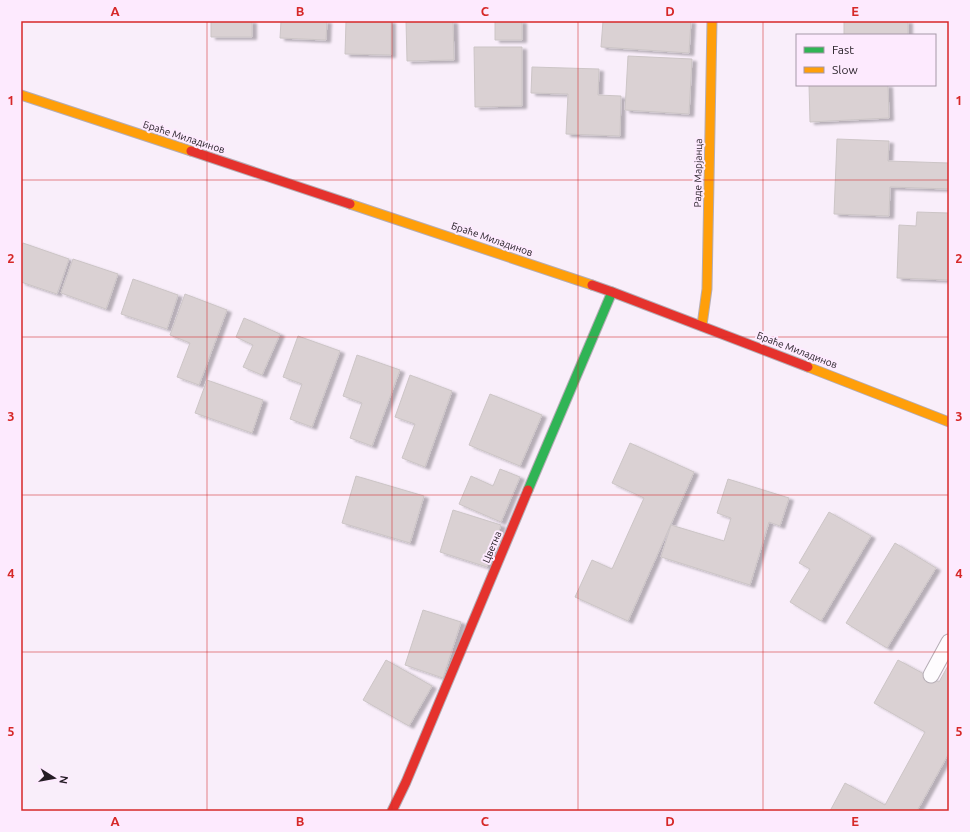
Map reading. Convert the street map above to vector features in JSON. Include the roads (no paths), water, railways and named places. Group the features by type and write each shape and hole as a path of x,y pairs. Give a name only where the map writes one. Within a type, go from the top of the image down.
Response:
{"main road":[{"name":"Раде Марјанца","path":"702,325 707,289 712,21"},
{"name":"Браће Миладинов","path":"21,95 612,292 702,325 949,422"},
{"name":"Цветна","path":"392,811 406,782 612,292"}],"lane":[{"path":"931,675 949,642"}]}
